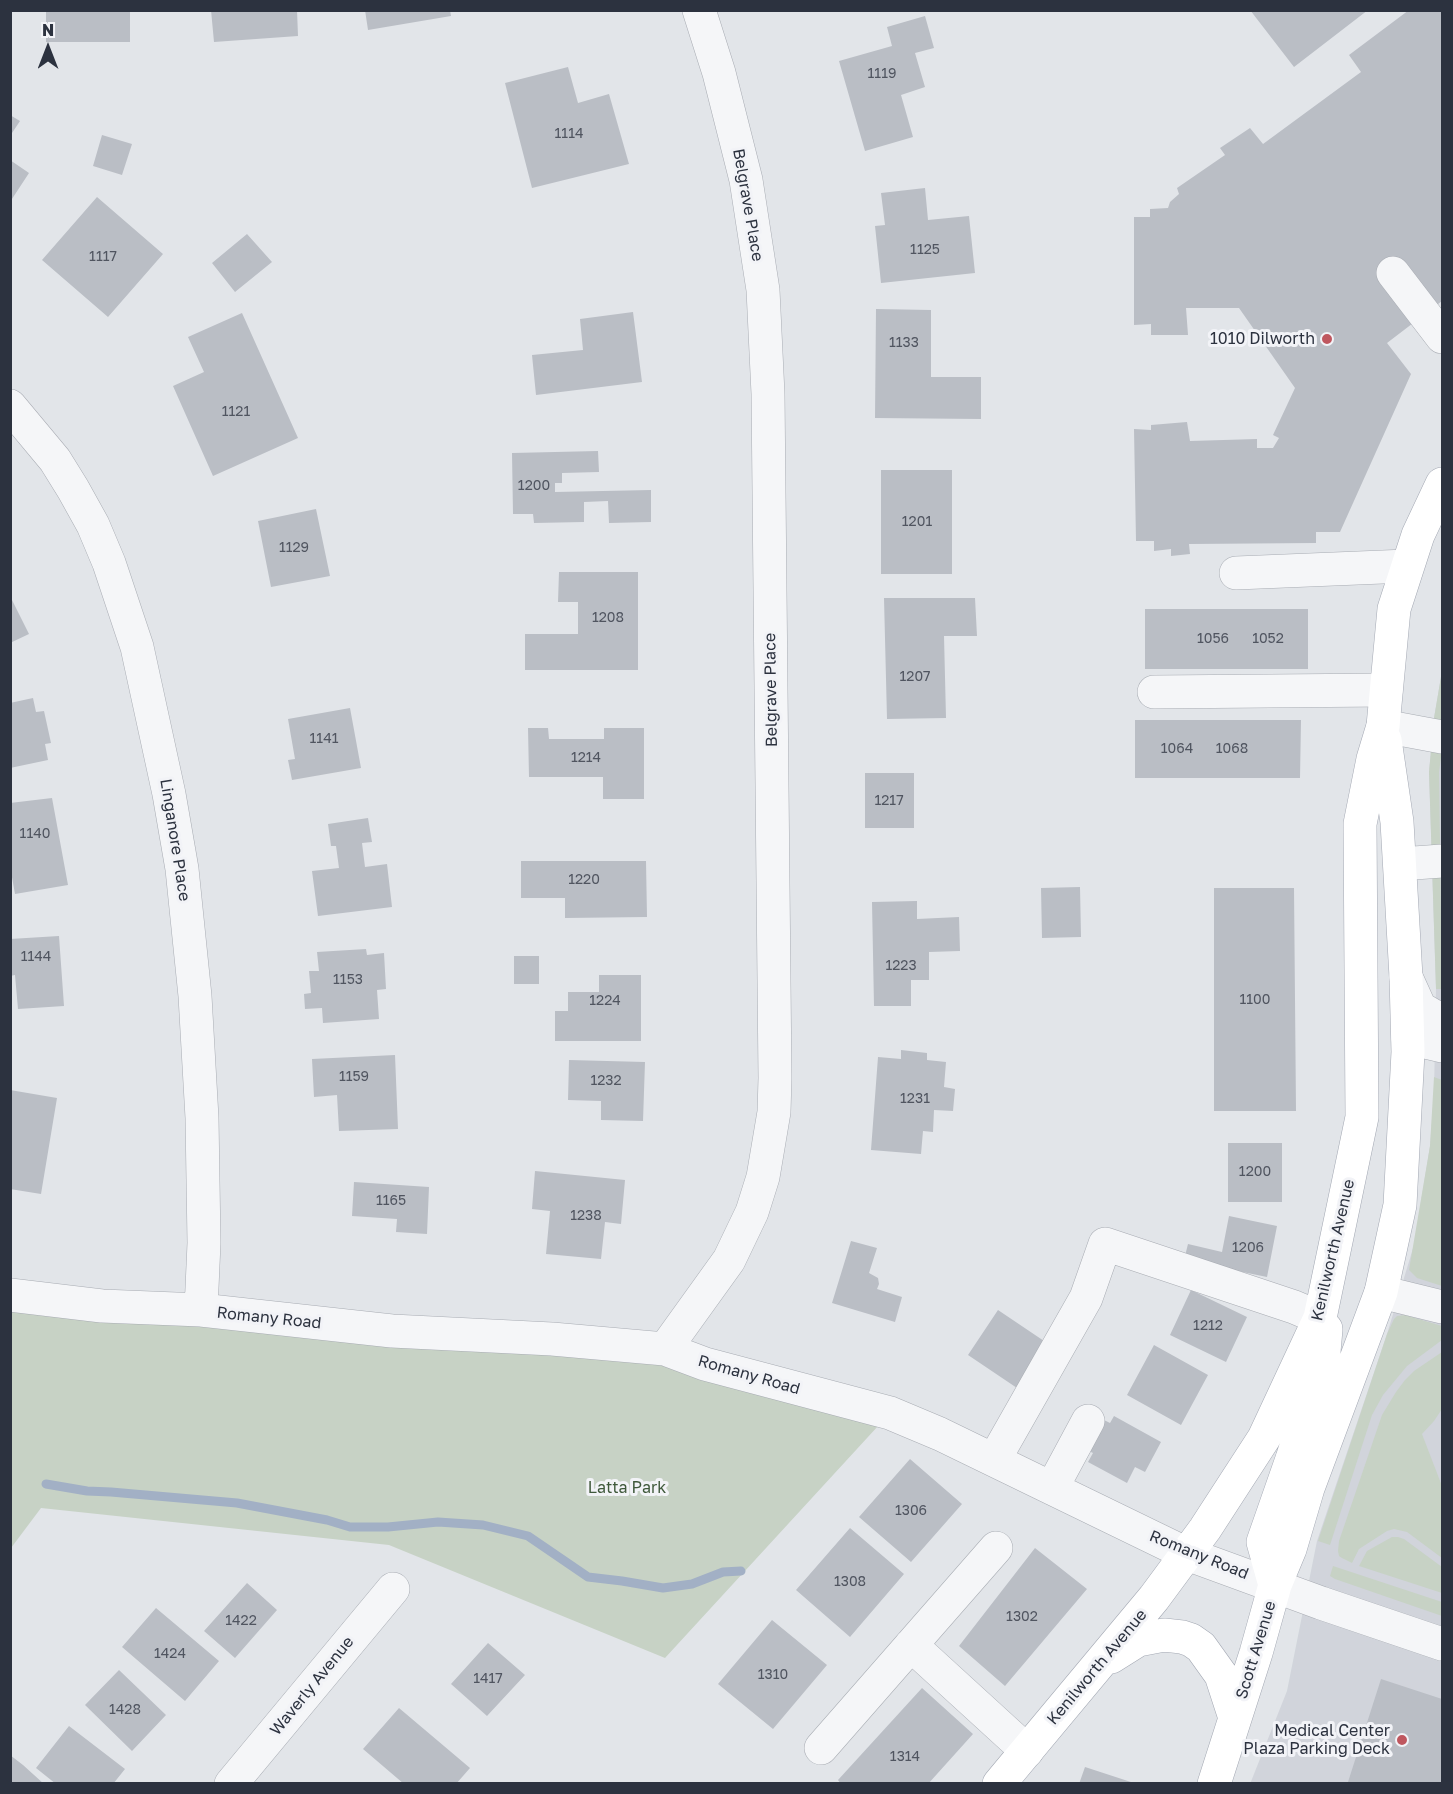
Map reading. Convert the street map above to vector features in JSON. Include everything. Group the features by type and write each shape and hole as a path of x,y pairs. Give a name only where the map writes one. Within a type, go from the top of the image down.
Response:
{"main road":[{"name":"Kenilworth Avenue","path":"999,1784 1154,1598 1205,1529 1264,1438 1320,1318 1362,1117 1360,824 1373,759 1383,726 1394,609 1418,535 1443,484"},
{"name":"Kenilworth Avenue","path":"1275,1585 1290,1549 1308,1488 1381,1292 1400,1204 1408,1038 1406,977 1398,822 1383,726"},
{"path":"1373,759 1381,831 1386,1008 1408,1038"},
{"path":"1275,1585 1263,1542 1323,1364 1331,1268"},
{"name":"Scott Avenue","path":"1214,1784 1275,1585"},
{"path":"1101,1663 1138,1640 1164,1635 1191,1640 1201,1647 1221,1675 1235,1718"}],"street":[{"name":"Belgrave Place","path":"664,1349 729,1260 752,1212 766,1160 774,1112 775,1078 768,452 763,290 746,180 719,73 699,10"},
{"path":"1393,273 1443,337"},
{"name":"Linganore Place","path":"10,406 55,460 93,525 109,563 137,647 167,784 182,869 195,996 202,1118 204,1243 201,1310"},
{"path":"1236,573 1407,566"},
{"path":"1154,692 1386,690"},
{"path":"1383,726 1443,737"},
{"path":"1400,864 1443,861"},
{"path":"1406,977 1420,1008 1443,1021"},
{"path":"1408,1038 1443,1046"},
{"path":"994,1460 1086,1298 1105,1244 1294,1307 1320,1318"},
{"path":"1381,1292 1443,1307"},
{"name":"Romany Road","path":"10,1294 102,1306 201,1310 392,1331 552,1339 664,1349 705,1364 890,1413 940,1434 1187,1554 1443,1644"},
{"path":"1052,1488 1088,1421"},
{"path":"821,1748 996,1548"},
{"name":"Waverly Avenue","path":"231,1784 393,1588"},
{"path":"911,1645 1027,1751"}],"shaded area":[{"path":"1442,671 1442,1783 1250,1784 1287,1691 1317,1541 1387,1334 1414,1245 1430,1146 1434,1093 1436,989 1429,772 1434,718"}],"green space":[{"path":"1442,671 1442,750 1439,772 1442,989 1436,989 1429,772 1434,718"},
{"path":"1434,1077 1442,1080 1442,1286 1417,1278 1409,1270 1430,1146"},
{"name":"Latta Park","path":"11,1295 552,1339 890,1413 665,1658 389,1545 41,1508 11,1548"},
{"path":"1405,1315 1442,1326 1442,1340 1407,1366 1383,1395 1372,1415 1330,1545 1318,1541 1387,1334 1394,1319"},
{"path":"1442,1352 1442,1409 1422,1434 1442,1486 1442,1558 1407,1532 1394,1529 1359,1549 1352,1563 1339,1556 1339,1541 1382,1415 1405,1380"},
{"path":"1392,1537 1404,1539 1442,1567 1442,1593 1359,1566 1367,1551"},
{"path":"1333,1566 1442,1602 1442,1616 1335,1579 1330,1576"}],"building":[{"path":"46,10 130,10 130,42 46,42"},
{"path":"211,10 297,10 298,36 214,42"},
{"path":"365,10 450,10 451,16 368,30"},
{"path":"1250,10 1368,10 1294,67"},
{"name":"1010 Dilworth","path":"1409,10 1442,10 1442,301 1387,343 1411,374 1340,532 1316,532 1316,543 1189,544 1190,554 1171,556 1171,549 1154,551 1154,541 1136,541 1134,429 1151,430 1151,425 1187,422 1190,441 1257,439 1257,448 1273,448 1279,438 1273,435 1295,388 1239,308 1186,308 1188,335 1151,335 1151,324 1134,325 1134,217 1150,217 1150,209 1168,208 1170,202 1179,194 1177,188 1225,155 1220,148 1250,128 1263,144 1361,72 1349,55"},
{"path":"925,16 934,48 915,53 925,87 901,95 913,137 865,151 839,61 892,46 887,27"},
{"path":"568,67 578,103 609,94 629,164 532,188 505,83"},
{"path":"10,115 20,121 10,136"},
{"path":"102,135 132,144 122,175 93,166"},
{"path":"10,160 29,173 10,202"},
{"path":"925,188 928,220 969,216 975,273 881,283 875,226 885,225 881,193"},
{"path":"97,197 163,254 108,317 42,260"},
{"path":"247,234 272,262 235,292 212,263"},
{"path":"876,309 931,310 931,377 981,377 981,419 875,418"},
{"path":"633,312 642,382 536,395 532,355 583,350 580,319"},
{"path":"242,313 298,438 213,476 173,386 204,372 188,337"},
{"path":"598,451 599,472 562,473 562,483 555,483 555,492 651,490 651,522 609,523 608,501 584,502 584,522 534,523 533,514 513,514 512,453"},
{"path":"881,470 952,470 952,574 881,574"},
{"path":"316,509 330,576 271,587 258,521"},
{"path":"559,572 638,572 638,670 525,670 525,634 578,634 578,602 558,602"},
{"path":"10,596 29,634 10,643"},
{"path":"884,598 975,598 977,636 944,636 946,718 887,719"},
{"path":"1145,609 1308,609 1308,669 1145,669"},
{"path":"33,698 36,712 44,711 51,743 45,744 48,760 10,768 10,703"},
{"path":"350,708 361,768 292,780 288,760 295,759 288,719"},
{"path":"1135,720 1301,720 1300,778 1135,778"},
{"path":"528,728 548,728 549,739 604,739 604,728 644,728 644,799 603,799 603,777 529,777"},
{"path":"865,773 914,773 914,828 865,828"},
{"path":"52,798 68,885 15,894 10,866 10,803"},
{"path":"368,818 372,842 362,843 365,867 387,864 392,907 318,916 312,871 339,868 336,846 331,846 328,824"},
{"path":"521,861 646,861 647,917 565,918 565,898 521,898"},
{"path":"1080,887 1081,937 1042,938 1041,888"},
{"path":"1214,888 1294,888 1296,1111 1214,1111"},
{"path":"917,901 917,919 959,917 960,951 929,952 929,980 911,980 911,1006 874,1006 872,902"},
{"path":"59,936 64,1006 18,1009 15,975 10,976 10,939"},
{"path":"366,949 367,955 384,953 386,989 377,990 379,1019 323,1023 322,1008 305,1009 304,994 311,993 309,971 319,971 317,952"},
{"path":"514,956 539,956 539,984 514,984"},
{"path":"599,975 641,975 641,1041 555,1041 555,1011 568,1011 568,992 599,992"},
{"path":"901,1050 927,1053 927,1060 946,1062 944,1087 955,1089 953,1111 934,1110 933,1132 923,1131 921,1154 871,1150 878,1057 901,1059"},
{"path":"395,1055 398,1129 339,1131 337,1095 314,1097 312,1059"},
{"path":"569,1060 645,1062 643,1121 601,1120 601,1101 568,1100"},
{"path":"10,1090 57,1098 41,1194 10,1189"},
{"path":"1228,1143 1282,1143 1282,1202 1228,1202"},
{"path":"535,1171 625,1180 621,1224 605,1222 601,1259 546,1254 550,1211 532,1209"},
{"path":"354,1182 429,1187 427,1234 396,1232 397,1219 352,1216"},
{"path":"1229,1216 1277,1226 1267,1277 1184,1260 1188,1244 1222,1252"},
{"path":"851,1241 877,1248 869,1273 878,1278 877,1289 902,1297 895,1322 832,1303"},
{"path":"1191,1290 1247,1317 1226,1362 1170,1335"},
{"path":"998,1310 1047,1343 1017,1388 968,1355"},
{"path":"1154,1345 1208,1375 1181,1425 1127,1395"},
{"path":"1114,1416 1161,1442 1145,1472 1135,1467 1127,1483 1088,1462 1093,1453 1085,1449 1102,1419 1110,1423"},
{"path":"910,1459 962,1504 911,1562 859,1517"},
{"path":"850,1528 904,1574 850,1637 796,1590"},
{"path":"1035,1548 1087,1589 1005,1686 959,1646"},
{"path":"247,1583 277,1610 235,1658 204,1631"},
{"path":"156,1608 219,1661 185,1701 122,1647"},
{"path":"772,1620 827,1665 773,1729 718,1684"},
{"path":"488,1643 525,1675 487,1716 451,1684"},
{"path":"119,1670 166,1715 132,1751 85,1705"},
{"name":"Medical Center Plaza Parking Deck","path":"1381,1679 1442,1699 1442,1784 1349,1784"},
{"path":"922,1688 973,1734 928,1784 841,1784 838,1780"},
{"path":"399,1708 470,1768 456,1784 404,1784 363,1749"},
{"path":"69,1726 125,1769 113,1784 56,1784 36,1768"},
{"path":"10,1755 23,1765 44,1784 10,1784"},
{"path":"1085,1767 1134,1783 1134,1784 1079,1784"}],"waterway":[{"path":"46,1484 87,1491 237,1503 327,1520 350,1527 388,1527 438,1522 483,1525 528,1536 588,1577 663,1588 692,1584 723,1572 741,1571"}],"place":[{"name":"1010 Dilworth","path":"1327,339"},
{"name":"Medical Center Plaza Parking Deck","path":"1402,1740"}]}
